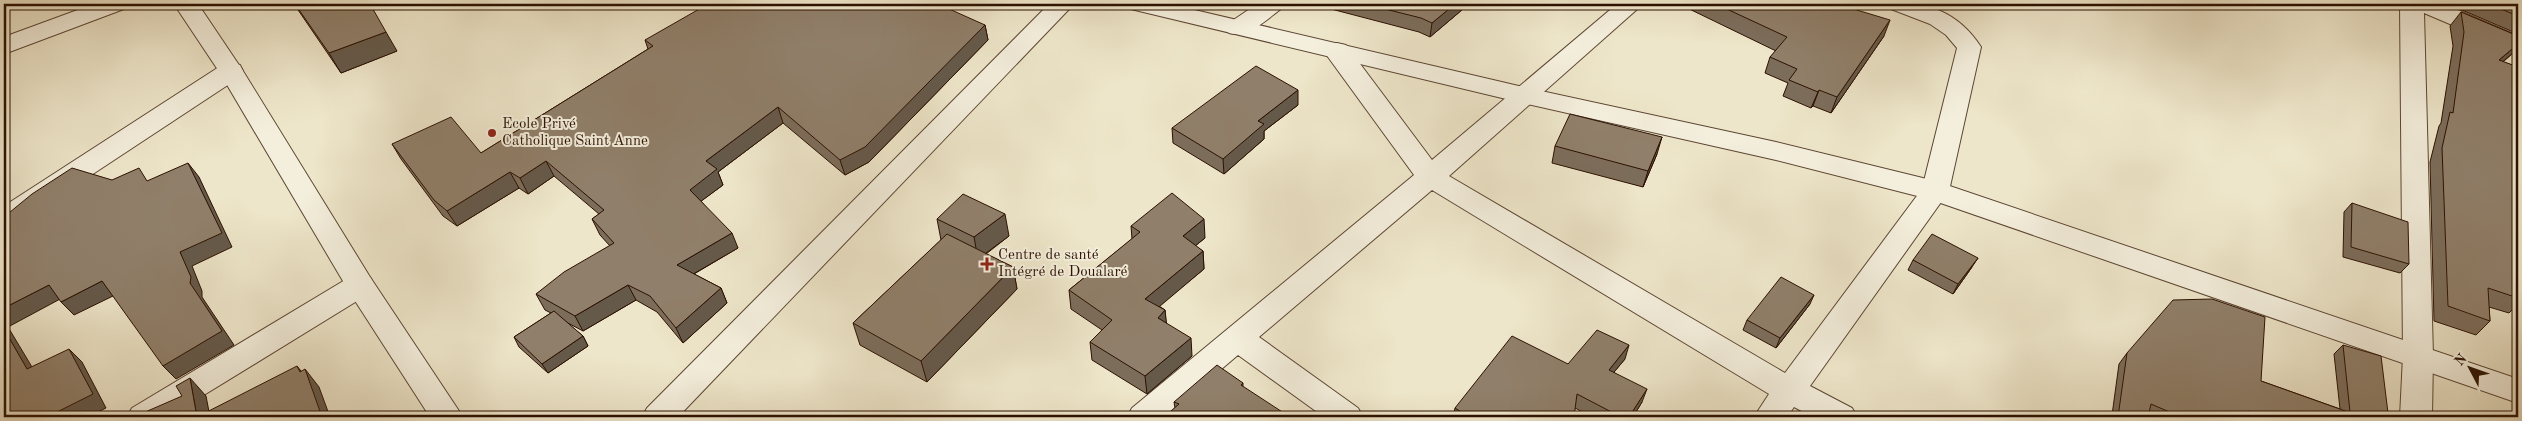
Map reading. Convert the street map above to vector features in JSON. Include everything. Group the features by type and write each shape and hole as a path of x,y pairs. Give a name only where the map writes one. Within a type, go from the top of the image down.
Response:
{"street":[{"path":"4,46 116,4"},
{"path":"658,417 1062,4"},
{"path":"1139,4 1523,95 1776,151 1935,191 2518,391"},
{"path":"1237,28 1273,4"},
{"path":"1143,417 1430,177 1631,4"},
{"path":"1770,417 1935,191 1968,47 1958,32 1938,19 1899,4"},
{"path":"2412,4 2418,356 2416,417"},
{"path":"2424,4 2518,45"},
{"path":"200,9 231,71 360,285 448,417"},
{"path":"1337,51 1430,177 1790,390 1840,417"},
{"path":"4,219 231,71"},
{"path":"144,417 360,285"},
{"path":"1237,338 1348,417"}],"building":[{"path":"295,4 370,4 386,32 329,53"},
{"path":"708,4 938,4 985,25 865,147 840,160 778,107 706,161 717,169 690,190 732,233 677,265 721,288 676,328 650,296 628,285 575,316 536,294 564,272 614,243 592,219 604,210 546,161 520,178 510,172 447,211 434,200 392,144 451,117 481,153 653,46 645,40"},
{"path":"1365,4 1455,4 1432,23 1421,18"},
{"path":"1716,4 1837,4 1890,20 1837,97 1819,90 1818,92 1789,80 1797,69 1770,57 1787,37"},
{"path":"2489,4 2518,4 2518,16"},
{"path":"2461,12 2518,36 2518,44 2499,60 2518,67 2518,298 2488,288 2490,321 2448,306 2442,148 2450,112 2453,113 2464,32"},
{"path":"1256,66 1298,90 1258,121 1264,124 1223,159 1172,128"},
{"path":"1570,114 1662,137 1648,171 1555,146"},
{"path":"188,163 222,233 180,252 191,277 190,283 222,331 163,366 102,281 61,302 49,285 4,308 4,217 32,194 72,168 112,180 139,168 147,181"},
{"path":"1172,193 1204,219 1183,236 1203,251 1145,299 1165,310 1158,318 1191,338 1145,376 1090,342 1112,320 1069,290 1140,232 1131,226"},
{"path":"963,194 1005,214 974,237 937,219"},
{"path":"2352,203 2408,222 2409,264 2351,247"},
{"path":"947,234 1013,267 921,361 853,323"},
{"path":"1932,234 1978,258 1958,284 1913,260"},
{"path":"1781,277 1814,295 1780,338 1747,320"},
{"path":"2212,299 2265,317 2261,381 2351,413 2351,417 2264,417 2248,411 2246,417 2181,417 2151,404 2148,417 2118,417 2127,353 2173,300"},
{"path":"554,311 583,336 542,364 514,337"},
{"path":"4,329 27,369 69,349 93,394 47,417 4,417"},
{"path":"1597,330 1629,345 1609,370 1647,389 1629,417 1621,417 1577,394 1574,417 1564,413 1560,417 1469,417 1455,408 1512,336 1568,364"},
{"path":"2343,345 2381,356 2388,413 2394,415 2394,417 2351,417"},
{"path":"1217,365 1243,383 1241,385 1290,417 1164,417 1179,404 1174,402"},
{"path":"297,366 300,372 305,369 322,417 197,417"},
{"path":"190,378 197,417 136,416 182,396 176,386"},
{"path":"2107,413 2117,417 2106,417"}],"place":[{"name":"Ecole Privé Catholique Saint Anne","path":"492,133"},
{"name":"Centre de santé Intégré de Doualaré","path":"987,264"}]}
